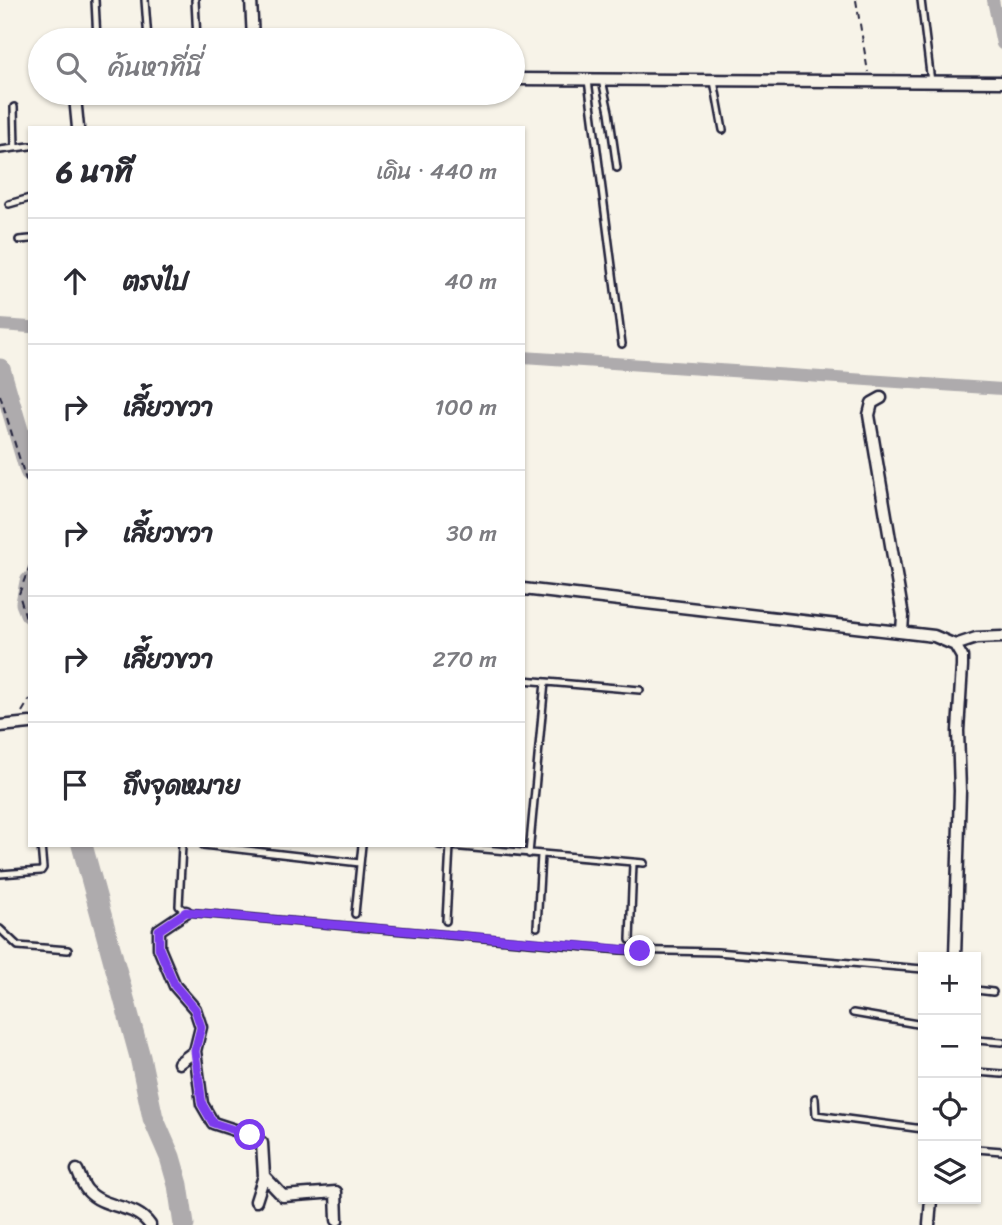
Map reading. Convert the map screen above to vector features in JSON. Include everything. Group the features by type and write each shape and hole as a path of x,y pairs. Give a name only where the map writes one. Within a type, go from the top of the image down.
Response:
{"street":[{"path":"251,0 252,28"},
{"path":"525,79 1002,82"},
{"path":"76,105 78,126"},
{"path":"881,398 872,403 869,415 903,615 902,632"},
{"path":"525,589 902,632 944,638 955,645 962,666 958,731 960,791 955,952"},
{"path":"955,645 976,638 1002,637"},
{"path":"0,726 28,723"},
{"path":"186,912 159,930 159,948 175,986 195,1009 201,1027 195,1051 202,1104 213,1123 250,1135 262,1143 264,1176 256,1201"},
{"path":"179,1063 195,1051"},
{"path":"77,1170 85,1188 91,1194 102,1201 141,1214 150,1225"},
{"path":"264,1176 283,1196 336,1192 337,1220"},
{"path":"929,1225 931,1204"}],"lane":[{"path":"95,0 96,28"},
{"path":"145,0 147,28"},
{"path":"195,0 196,28"},
{"path":"922,0 931,82"},
{"path":"588,80 622,344"},
{"path":"602,80 617,168"},
{"path":"714,81 723,130"},
{"path":"14,107 15,148"},
{"path":"0,150 28,146"},
{"path":"9,204 28,199"},
{"path":"19,240 28,239"},
{"path":"525,680 640,690"},
{"path":"529,854 545,682"},
{"path":"0,874 41,871 41,847"},
{"path":"182,847 179,906 186,912 607,949 717,952 918,969"},
{"path":"220,847 360,863"},
{"path":"355,914 362,847"},
{"path":"446,921 450,847"},
{"path":"460,847 644,863"},
{"path":"537,927 541,855"},
{"path":"630,940 633,863"},
{"path":"0,929 18,946 68,950"},
{"path":"981,991 993,992"},
{"path":"853,1013 918,1024"},
{"path":"981,1040 1002,1042"},
{"path":"981,1072 1002,1074"},
{"path":"816,1098 816,1115 918,1128"},
{"path":"981,1149 1002,1151"}],"path":[{"path":"856,0 870,82"},
{"path":"0,395 28,486"},
{"path":"28,570 19,594 28,625"},
{"path":"21,716 28,703"}],"waterway":[{"path":"993,0 1002,44"},
{"path":"0,325 28,327"},
{"path":"525,357 1002,389"},
{"path":"0,369 28,464"},
{"path":"28,592 28,608"},
{"path":"83,847 140,1057 153,1118 170,1157 178,1185 184,1225"}],"route":[{"path":"250,1135 213,1123 202,1104 195,1051 201,1027 195,1009 175,986 159,948 159,930 186,912 640,951"}]}
